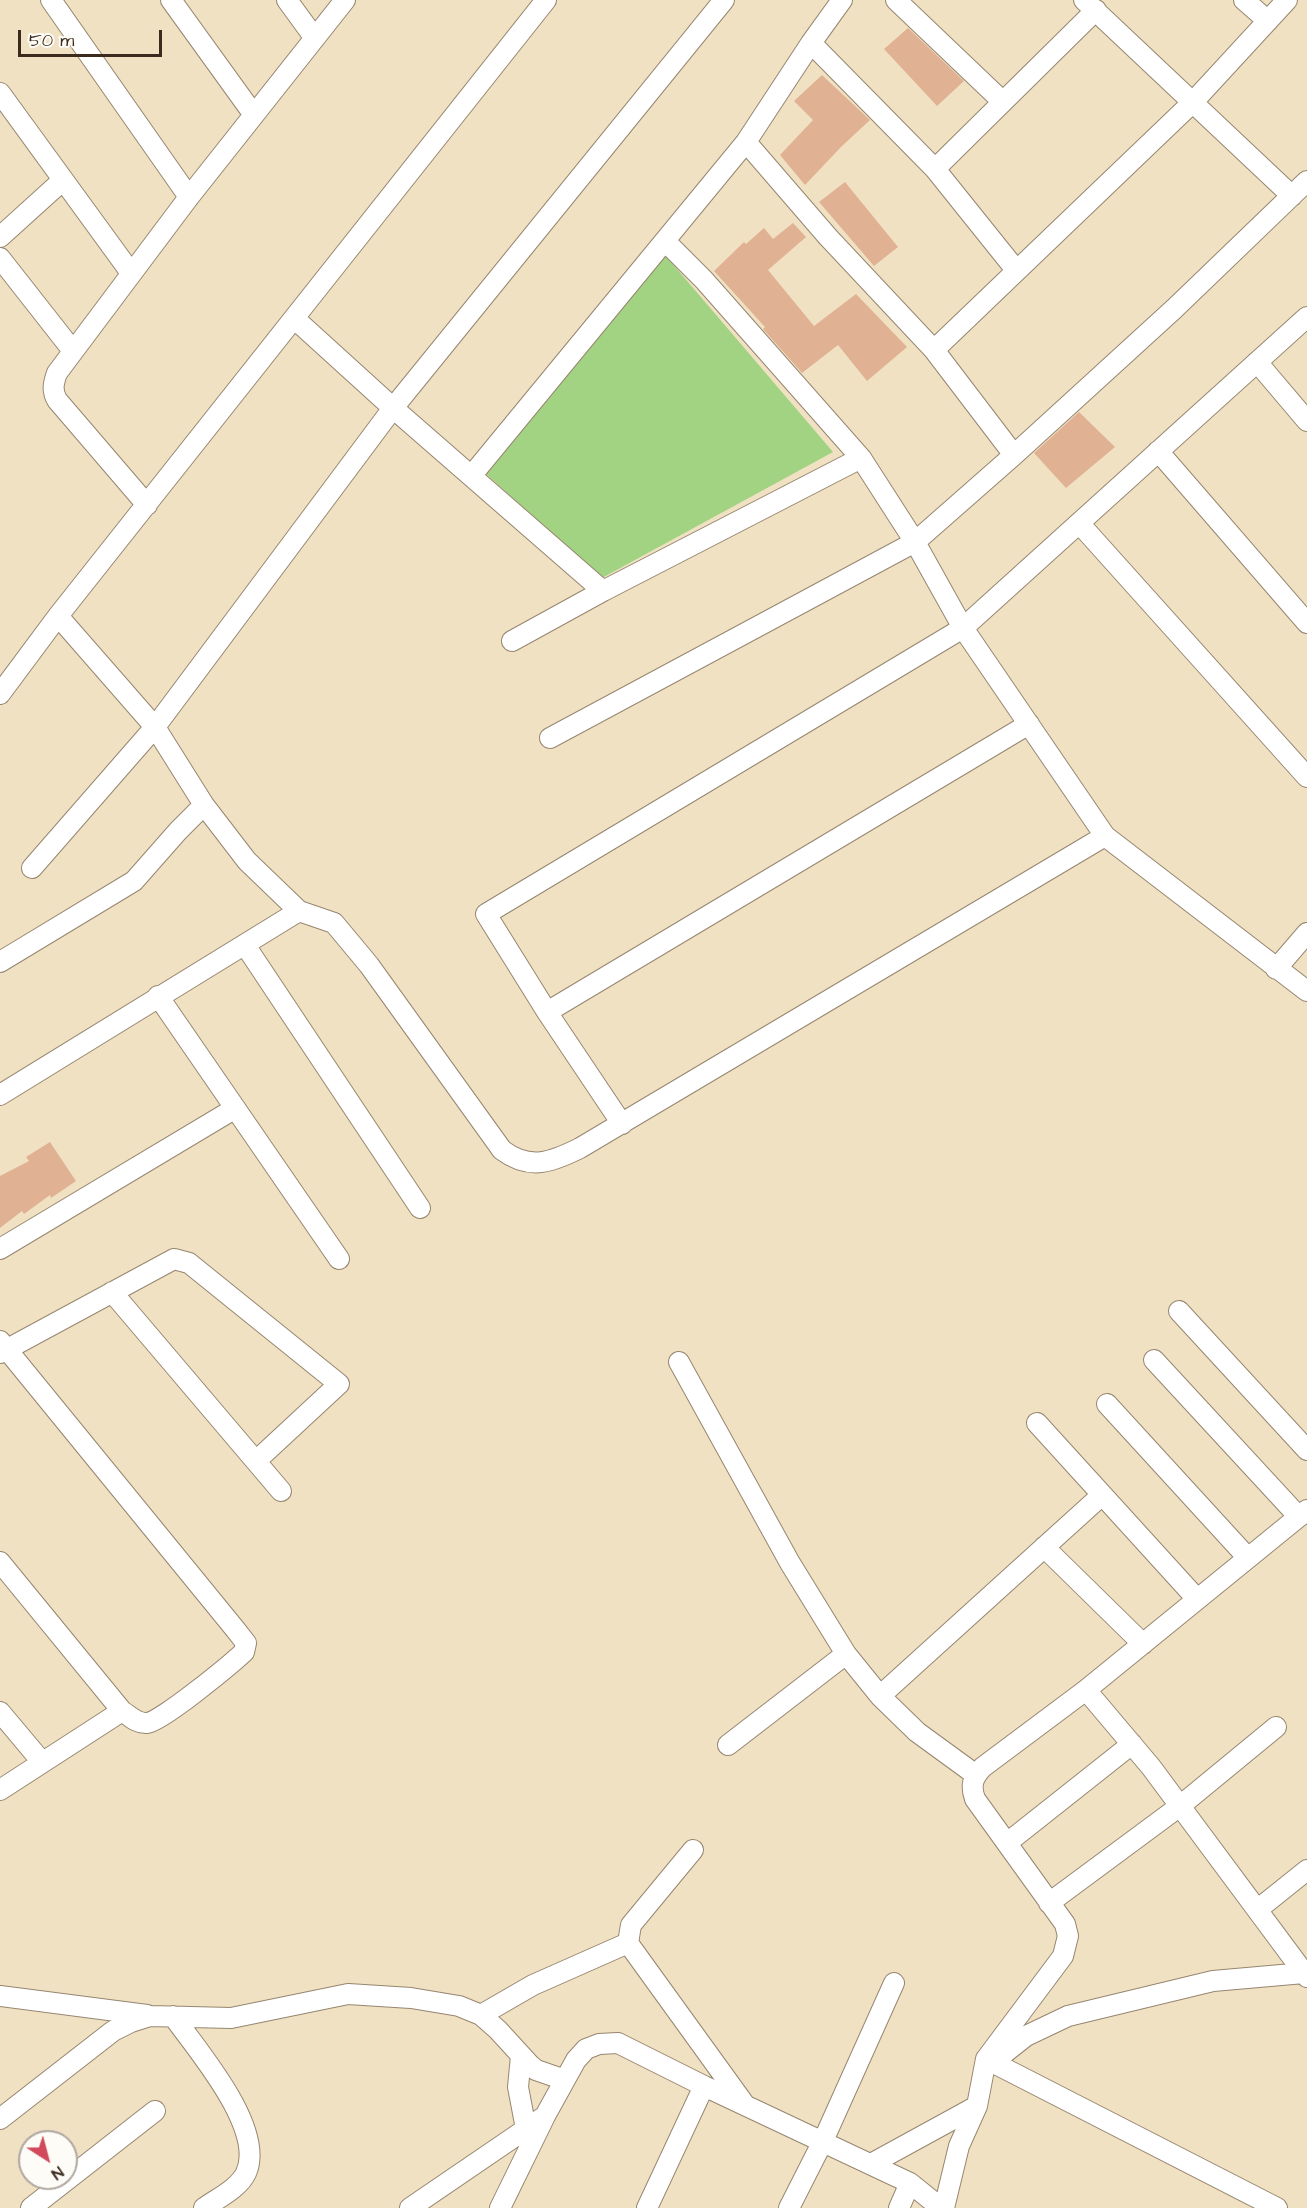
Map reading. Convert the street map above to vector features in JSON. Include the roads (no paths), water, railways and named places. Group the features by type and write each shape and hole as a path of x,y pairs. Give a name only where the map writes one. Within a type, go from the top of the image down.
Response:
{"street":[{"path":"51,0 189,196"},
{"path":"171,0 254,115"},
{"path":"286,0 314,37"},
{"path":"147,505 57,400 53,393 53,383 73,351 189,196 345,0"},
{"path":"2,687 296,319 546,0"},
{"path":"32,868 155,727 393,408 724,0"},
{"path":"896,0 1002,101"},
{"path":"1244,0 1268,21"},
{"path":"934,350 1193,102 1287,0"},
{"path":"472,475 746,142 811,43 832,3"},
{"path":"935,169 1002,101 1090,5 1292,196"},
{"path":"811,43 935,169 1016,270"},
{"path":"0,93 131,273"},
{"path":"746,142 828,237 934,350 1014,455"},
{"path":"0,237 63,180"},
{"path":"550,738 915,542 1174,309 1307,181"},
{"path":"666,242 704,280 861,458 915,542 963,628 1105,836 1307,991"},
{"path":"0,258 73,351"},
{"path":"622,1124 547,1012 486,914 963,628 1307,317"},
{"path":"296,319 393,408 603,591"},
{"path":"1257,362 1307,421"},
{"path":"1158,451 1307,623"},
{"path":"512,641 603,591 861,458"},
{"path":"1079,523 1307,777"},
{"path":"58,616 155,727 204,806 247,861 299,911 334,923 369,965 502,1150 521,1161 540,1163 560,1158 622,1124 1105,836"},
{"path":"547,1012 1029,724"},
{"path":"0,962 134,881 178,831 204,806"},
{"path":"0,1095 299,911"},
{"path":"1276,969 1307,933"},
{"path":"245,945 420,1208"},
{"path":"158,996 339,1259"},
{"path":"0,1249 234,1109"},
{"path":"0,1562 122,1711 138,1722 147,1723 156,1720 244,1652 246,1643 2,1347 174,1259 189,1263 339,1384 256,1461"},
{"path":"112,1292 281,1491"},
{"path":"1179,1311 1307,1450"},
{"path":"500,2208 544,2116 576,2060 586,2049 599,2044 618,2043 910,2183 943,2208 959,2146 977,2106 990,2061 1063,1956 1068,1936 1065,1924 975,1799 972,1791 976,1775 983,1767 1086,1690 1303,1513 1154,1360"},
{"path":"679,1362 790,1563 846,1654 880,1696 917,1732 976,1775"},
{"path":"1107,1404 1248,1558"},
{"path":"1037,1423 1197,1599"},
{"path":"880,1696 1102,1495"},
{"path":"1044,1547 1143,1644"},
{"path":"728,1745 846,1654"},
{"path":"1086,1690 1180,1806 1305,1975"},
{"path":"0,1791 122,1711"},
{"path":"0,1712 42,1762"},
{"path":"1049,1903 1180,1806 1276,1726"},
{"path":"1007,1843 1132,1744"},
{"path":"693,1850 631,1924 628,1943 745,2105"},
{"path":"1257,1910 1307,1870"},
{"path":"481,2015 533,1984 628,1943"},
{"path":"990,2061 1026,2036 1068,2016 1213,1981 1305,1975"},
{"path":"789,2208 823,2141 894,1983"},
{"path":"0,1996 150,2016 231,2018 348,1994 411,1998 459,2006 481,2015 536,2070 565,2080"},
{"path":"0,2119 113,2031 150,2016"},
{"path":"173,2016 232,2098 249,2139 250,2162 243,2179 204,2208"},
{"path":"521,2056 518,2088 526,2129"},
{"path":"990,2061 1277,2208"},
{"path":"647,2208 704,2086"},
{"path":"871,2164 977,2106"},
{"path":"31,2208 155,2111"},
{"path":"410,2208 544,2116"},
{"path":"899,2208 910,2183"}]}
